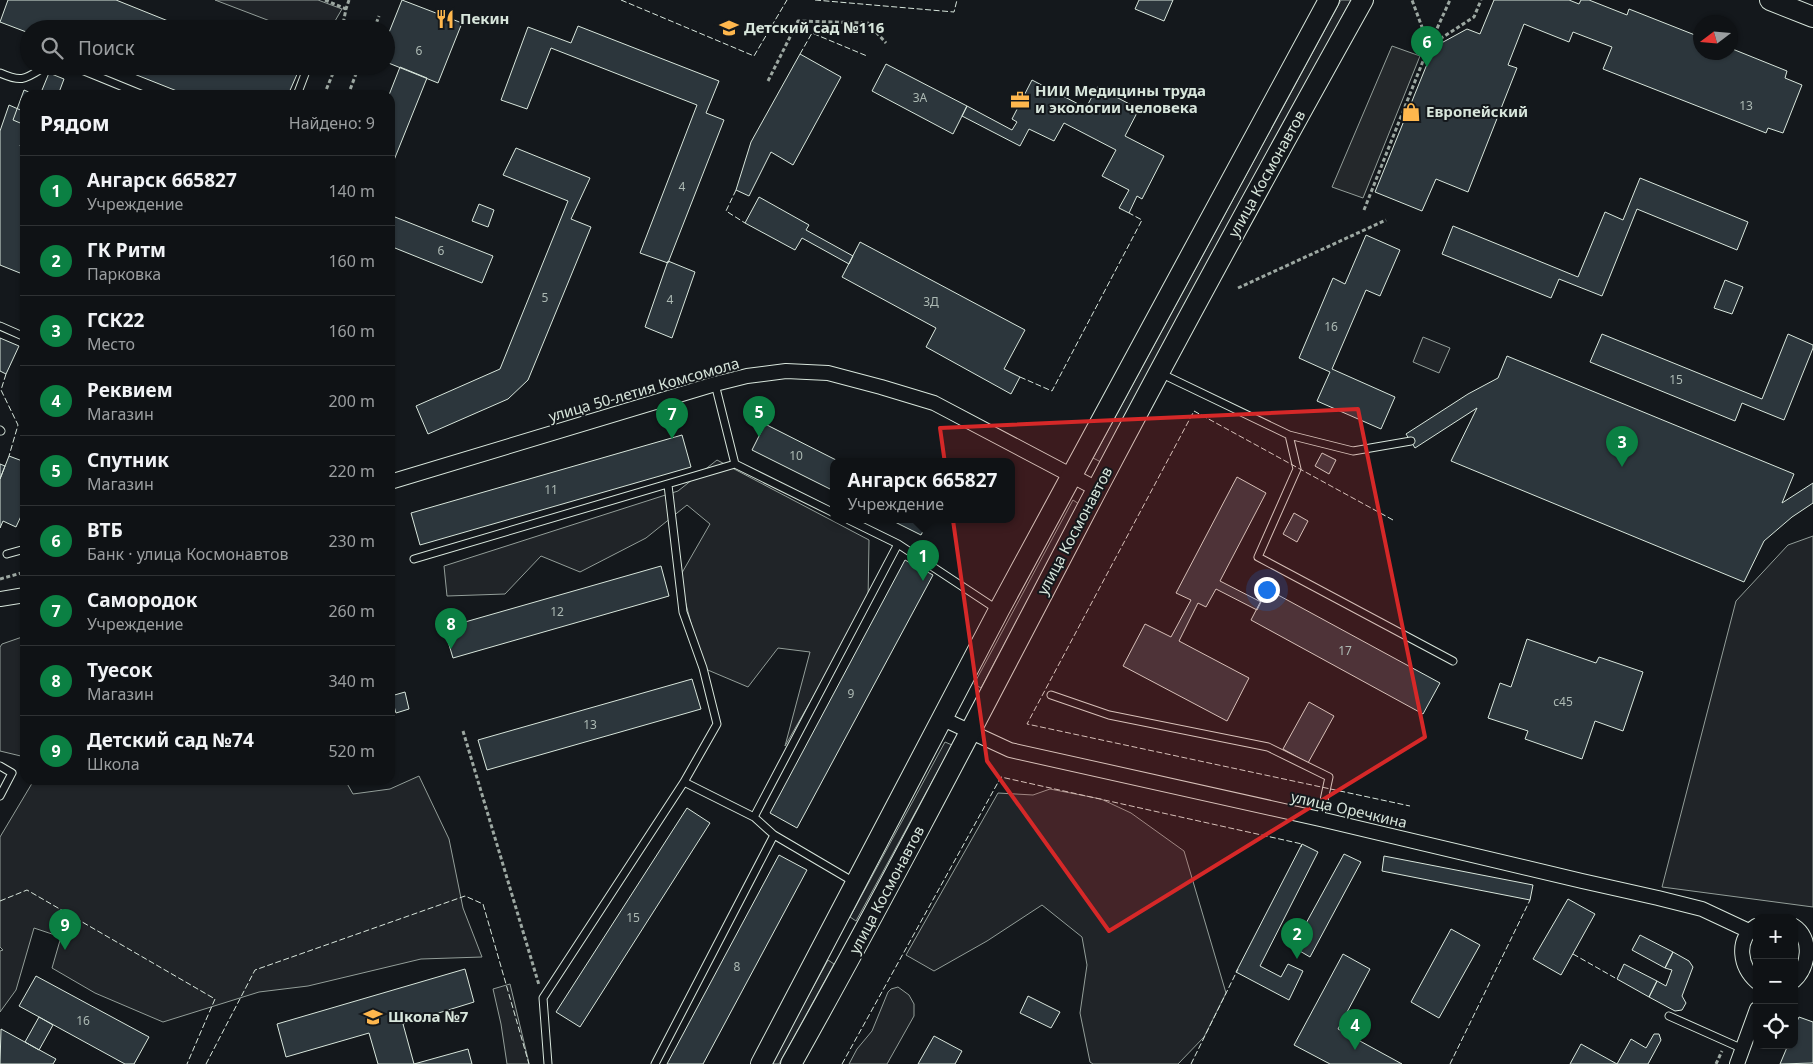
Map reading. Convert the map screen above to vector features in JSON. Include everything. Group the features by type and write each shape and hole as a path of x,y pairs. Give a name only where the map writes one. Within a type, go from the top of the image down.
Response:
{"street":[{"name":"улица Космонавтов","path":"761,1064 999,610 1328,0"},
{"name":"улица Космонавтов","path":"791,1064 853,954 1159,373 1363,0"},
{"path":"1770,0 1813,17"},
{"name":"улица 50-летия Комсомола","path":"395,480 715,384 747,376 786,371 828,373 934,403 1097,489"},
{"path":"0,599 20,595"},
{"path":"0,610 20,596"},
{"name":"улица Оречкина","path":"942,719 1010,750 1320,819 1702,909 1753,928 1744,940 1742,952 1747,970 1753,979"},
{"path":"1798,928 1809,940 1805,968 1798,978"},
{"path":"1737,1064 1753,1020"}],"lane":[{"path":"0,73 20,80 29,75"},
{"path":"94,75 131,90"},
{"path":"299,90 305,75"},
{"path":"0,326 20,335"},
{"path":"1159,373 1289,435 1353,451 1411,441"},
{"path":"715,384 735,464"},
{"path":"1289,435 1297,469 1258,556 1453,661"},
{"path":"414,559 735,464 830,511"},
{"path":"548,1064 543,998 684,782 716,724 703,668 684,612 668,485"},
{"path":"855,523 898,544 999,610"},
{"path":"754,817 898,544"},
{"path":"7,554 20,550"},
{"path":"1051,694 1109,715 1268,747 1329,777 1320,819"},
{"path":"0,766 12,773 0,796"},
{"path":"684,782 754,817 774,835 856,884"},
{"path":"655,1064 774,835"},
{"path":"1670,1016 1743,1049"}],"path":[{"path":"325,0 346,9"},
{"path":"344,20 349,0"},
{"path":"1412,0 1429,46"},
{"path":"1364,210 1429,46 1450,0"},
{"path":"1429,46 1474,17 1481,0"},
{"path":"377,20 379,16"},
{"path":"768,81 798,20 868,23 886,43"},
{"path":"326,90 332,75"},
{"path":"350,90 356,75"},
{"path":"1238,288 1386,220"},
{"path":"0,579 20,573"},
{"path":"463,731 543,998"}],"highlighted area":[{"path":"1358,409 1425,737 1109,931 987,761 940,428"}],"shaded area":[{"path":"215,0 318,0 342,9 336,20 267,20"},
{"path":"1341,0 1351,0 1101,462 1093,458"},
{"path":"1392,46 1420,56 1363,198 1332,187"},
{"path":"1423,337 1450,348 1439,373 1413,362"},
{"path":"717,460 830,519 830,523 837,523 869,540 868,601 785,746 810,652 778,648 748,687 703,668 679,578 710,524 687,505 646,538 580,572 541,556 505,594 447,596 444,566 678,491"},
{"path":"1073,500 1079,504 981,688 974,684"},
{"path":"1813,536 1813,907 1662,887 1736,601 1788,545"},
{"path":"20,638 20,756 0,751 0,647 2,644"},
{"path":"945,742 952,745 856,921 850,917"},
{"path":"419,776 449,839 463,908 482,957 421,959 308,986 259,992 163,1022 95,993 52,968 61,937 34,928 16,990 0,1012 0,951 3,950 0,947 0,837 31,785 348,785 353,794 390,789"},
{"path":"1050,789 1101,799 1131,813 1184,851 1226,993 1204,1037 1178,1064 1093,1064 1090,1062 1080,1013 1087,965 1082,937 1042,905 987,941 934,971 906,955 998,793 1033,795"},
{"path":"828,960 834,964 779,1064 771,1064"},
{"path":"510,984 529,1064 507,1064 493,989"},
{"path":"898,987 909,995 914,1004 914,1016 887,1064 849,1064 857,1049 872,1031 888,992"}],"building":[{"path":"8,0 116,0 166,20 20,20 20,30 0,22"},
{"path":"402,0 462,23 438,83 395,66 394,20"},
{"path":"1139,0 1173,0 1164,21 1135,9"},
{"path":"1494,0 1569,0 1579,4 1581,0 1589,0 1627,15 1629,9 1693,34 1693,60 1738,60 1738,51 1787,71 1785,78 1802,85 1783,133 1768,128 1766,133 1603,69 1612,47 1573,32 1569,42 1524,24 1508,65 1517,68 1468,192 1436,179 1422,211 1375,192 1434,47 1467,29 1480,34"},
{"path":"578,26 719,81 706,113 724,120 668,263 640,253 697,105 551,48 527,109 501,100 528,27 571,43"},
{"path":"800,54 841,77 793,165 771,152 749,196 736,190 751,142"},
{"path":"886,64 967,106 953,134 872,91"},
{"path":"400,67 427,78 395,158 395,90 391,90"},
{"path":"48,75 64,79 60,90 42,90"},
{"path":"137,75 297,75 290,90 174,90"},
{"path":"1032,80 1086,108 1097,87 1139,109 1125,136 1164,156 1142,199 1137,196 1129,213 1119,208 1129,190 1102,176 1116,150 1064,123 1054,141 1029,129 1020,146 962,116 967,106 1012,130 1017,122 1012,119"},
{"path":"20,101 20,123 13,120"},
{"path":"9,105 20,110 20,273 0,265 0,131"},
{"path":"516,148 590,178 571,219 591,227 528,380 508,399 428,434 416,406 500,369 568,201 503,175"},
{"path":"1640,178 1748,222 1737,250 1637,209 1602,296 1559,279 1551,298 1442,254 1453,226 1578,277 1605,212 1623,220"},
{"path":"759,197 809,225 806,230 853,256 849,264 802,238 795,250 745,223"},
{"path":"479,204 494,210 488,227 472,221"},
{"path":"395,217 493,256 482,283 395,248"},
{"path":"1366,235 1400,250 1380,296 1366,290 1332,369 1395,397 1381,429 1317,401 1330,372 1299,358 1333,278 1345,284"},
{"path":"860,242 1025,330 1004,369 1020,377 1011,394 926,347 936,328 842,277"},
{"path":"668,261 695,272 672,338 645,327"},
{"path":"1725,280 1743,287 1732,314 1714,308"},
{"path":"1602,334 1762,399 1788,334 1813,345 1813,348 1784,420 1742,403 1735,421 1590,362"},
{"path":"0,338 19,346 6,374 0,371"},
{"path":"1507,356 1794,474 1782,503 1813,483 1813,503 1792,517 1764,541 1744,582 1451,461 1477,408 1415,448 1406,434 1468,394 1498,378"},
{"path":"765,424 832,458 830,458 830,489 752,450"},
{"path":"682,435 691,467 420,545 411,513"},
{"path":"1322,453 1336,460 1329,474 1315,466"},
{"path":"9,456 20,460 20,518 16,527 3,521 0,528 0,479"},
{"path":"0,464 5,466 0,479"},
{"path":"1237,477 1266,493 1220,581 1261,602 1257,610 1216,589 1206,607 1198,603 1179,641 1249,678 1227,721 1123,666 1145,624 1171,637 1191,600 1176,593"},
{"path":"1294,513 1308,521 1297,542 1283,534"},
{"path":"897,523 927,523 921,535"},
{"path":"905,560 933,575 797,828 770,813"},
{"path":"661,566 669,596 453,658 444,628"},
{"path":"1267,589 1440,683 1423,714 1251,620"},
{"path":"1527,639 1596,663 1599,657 1643,672 1623,731 1595,721 1582,759 1525,739 1528,731 1488,718 1500,683 1511,687"},
{"path":"692,679 701,709 487,770 478,740"},
{"path":"405,692 409,709 396,713 395,695"},
{"path":"1309,702 1334,716 1308,763 1283,749"},
{"path":"687,808 710,823 580,1027 556,1012"},
{"path":"1302,844 1318,852 1260,966 1281,977 1288,964 1303,971 1289,1000 1236,972"},
{"path":"1344,854 1361,862 1310,957 1293,947"},
{"path":"779,855 807,870 703,1064 667,1064"},
{"path":"1384,856 1533,885 1530,900 1382,871"},
{"path":"1568,899 1595,914 1561,975 1533,959"},
{"path":"1451,929 1480,945 1439,1018 1411,1002"},
{"path":"1640,935 1673,952 1665,968 1632,950"},
{"path":"1673,952 1689,961 1693,967 1682,996 1686,1003 1682,1010 1675,1011 1649,997 1657,981 1666,986 1672,970 1665,968"},
{"path":"1343,954 1370,969 1338,1029 1402,1064 1330,1064 1294,1045"},
{"path":"1624,964 1657,981 1649,997 1617,979"},
{"path":"465,969 474,1002 403,1024 414,1064 378,1064 369,1033 286,1057 277,1024"},
{"path":"36,976 149,1037 134,1064 125,1064 19,1006"},
{"path":"1028,996 1060,1012 1051,1028 1020,1013"},
{"path":"39,1017 53,1025 39,1050 25,1042"},
{"path":"1799,1017 1813,1022 1813,1063 1780,1064 1786,1049 1798,1049"},
{"path":"1,1029 56,1059 53,1064 0,1064"},
{"path":"1654,1034 1659,1034 1661,1040 1648,1064 1617,1064 1631,1039 1646,1048"},
{"path":"934,1036 962,1051 955,1064 918,1064"},
{"path":"1581,1044 1617,1064 1570,1064"},
{"path":"468,1049 472,1064 414,1064"}],"fence":[{"path":"621,0 754,56 787,0"},
{"path":"815,0 954,12 957,0"},
{"path":"800,54 812,33 867,56"},
{"path":"736,190 726,211 745,223"},
{"path":"1020,377 1052,391 1142,220 1129,213"},
{"path":"6,374 1,390 18,425 9,456"},
{"path":"1393,520 1194,411 1027,724 1410,806"},
{"path":"842,1064 1001,777 1302,844 1301,847"},
{"path":"0,901 27,890 215,999 187,1064"},
{"path":"206,1064 255,970 465,896 483,904 529,1064"},
{"path":"1450,1064 1530,900"},
{"path":"1573,954 1617,979"},
{"path":"1191,1064 1238,969"}],"place":[{"name":"Пекин","path":"445,19"},
{"name":"Детский сад №116","path":"729,28"},
{"name":"ВТБ","path":"1427,67"},
{"name":"НИИ Медицины труда и экологии человека","path":"1020,100"},
{"name":"Европейский","path":"1411,112"},
{"name":"Спутник","path":"759,437"},
{"name":"Самородок","path":"672,439"},
{"name":"ГСК22","path":"1622,467"},
{"name":"Ангарск 665827","path":"923,581"},
{"name":"Туесок","path":"451,649"},
{"name":"Детский сад №74","path":"65,950"},
{"name":"ГК Ритм","path":"1297,959"},
{"name":"Школа №7","path":"373,1017"},
{"name":"Реквием","path":"1355,1050"}]}
